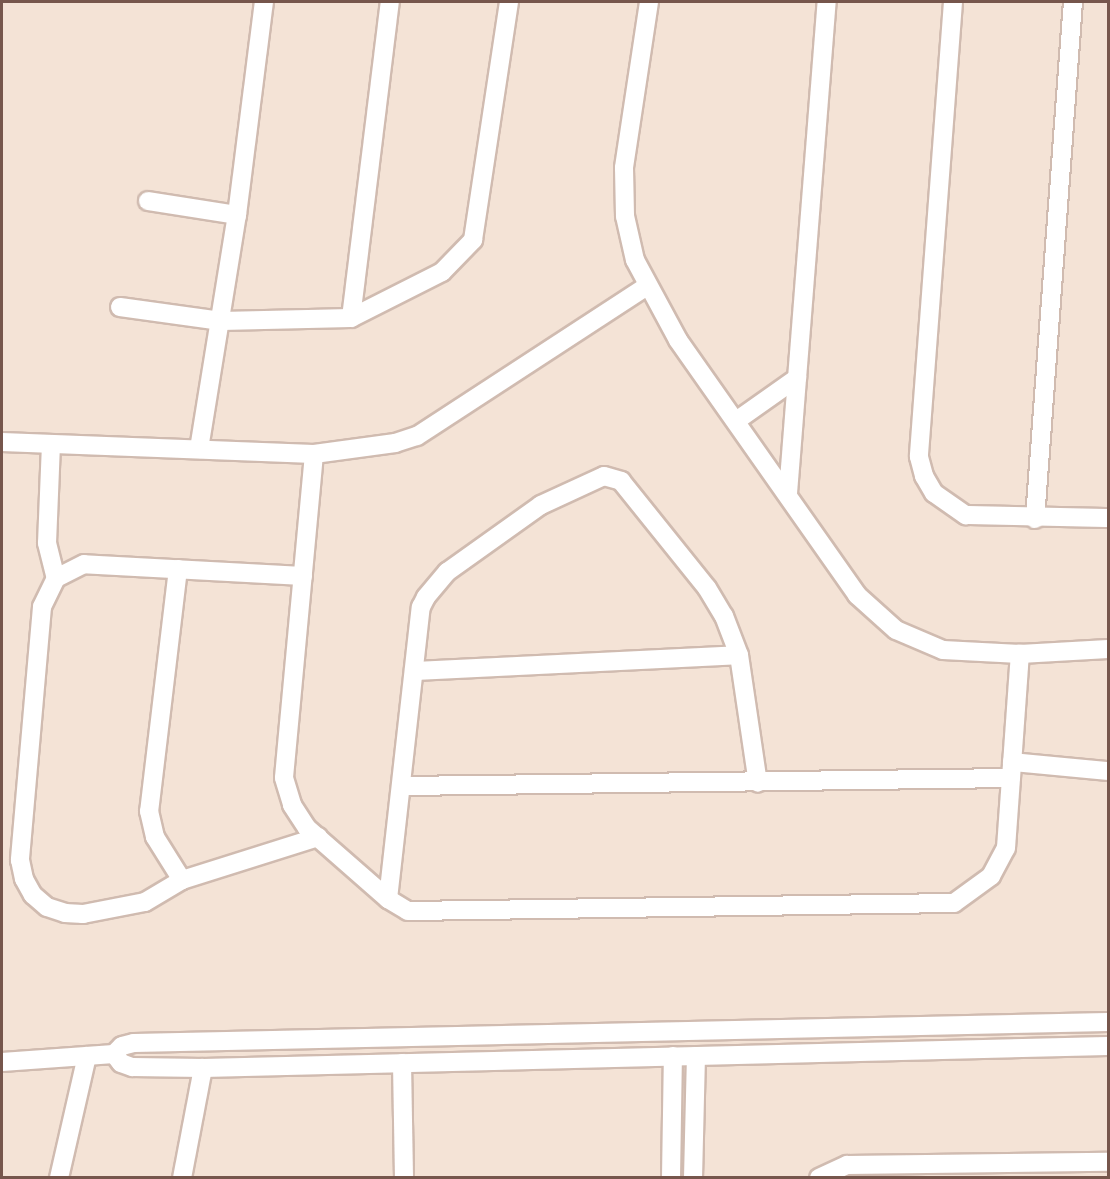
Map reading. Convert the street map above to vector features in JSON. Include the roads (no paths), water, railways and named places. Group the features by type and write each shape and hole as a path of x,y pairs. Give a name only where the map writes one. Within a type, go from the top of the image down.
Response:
{"street":[{"path":"199,449 237,215 264,2"},
{"path":"351,318 390,2"},
{"path":"120,307 221,321 351,318 430,280 454,263 473,240 509,2"},
{"path":"649,2 624,177 628,238 646,287 678,340 788,493 857,595 896,630 943,650 1020,654 1108,649"},
{"path":"788,493 827,2"},
{"path":"953,2 919,457 934,493 948,507 986,519 1108,518"},
{"path":"1035,519 1073,2"},
{"path":"148,201 237,215"},
{"path":"2,442 314,454 395,443 417,436 646,287"},
{"path":"736,421 797,378"},
{"path":"51,444 47,543 56,578"},
{"path":"314,454 284,778 292,805 318,837 388,899 416,912 954,903 980,887 1000,862 1006,848 1020,654"},
{"path":"388,899 421,607 439,579 551,499 609,476 621,481 707,588 724,616 739,655 758,783"},
{"path":"303,576 84,564 56,578 42,607 20,860 24,879 33,895 47,907 64,913 83,914 145,902 182,880 318,837"},
{"path":"178,569 149,811 155,837 182,880"},
{"path":"414,671 739,655"},
{"path":"402,786 758,783 1012,770 1108,771"},
{"path":"2,1062 114,1054 122,1046 134,1043 1108,1022"},
{"path":"808,1029 808,1053"},
{"path":"561,1033 563,1059"},
{"path":"114,1054 121,1063 132,1067 203,1068 1108,1046"},
{"path":"59,1178 87,1056"},
{"path":"670,1178 673,1056"},
{"path":"693,1178 696,1056"},
{"path":"402,1063 404,1178"},
{"path":"182,1178 203,1068"},
{"path":"819,1178 847,1165 1108,1162"}]}
